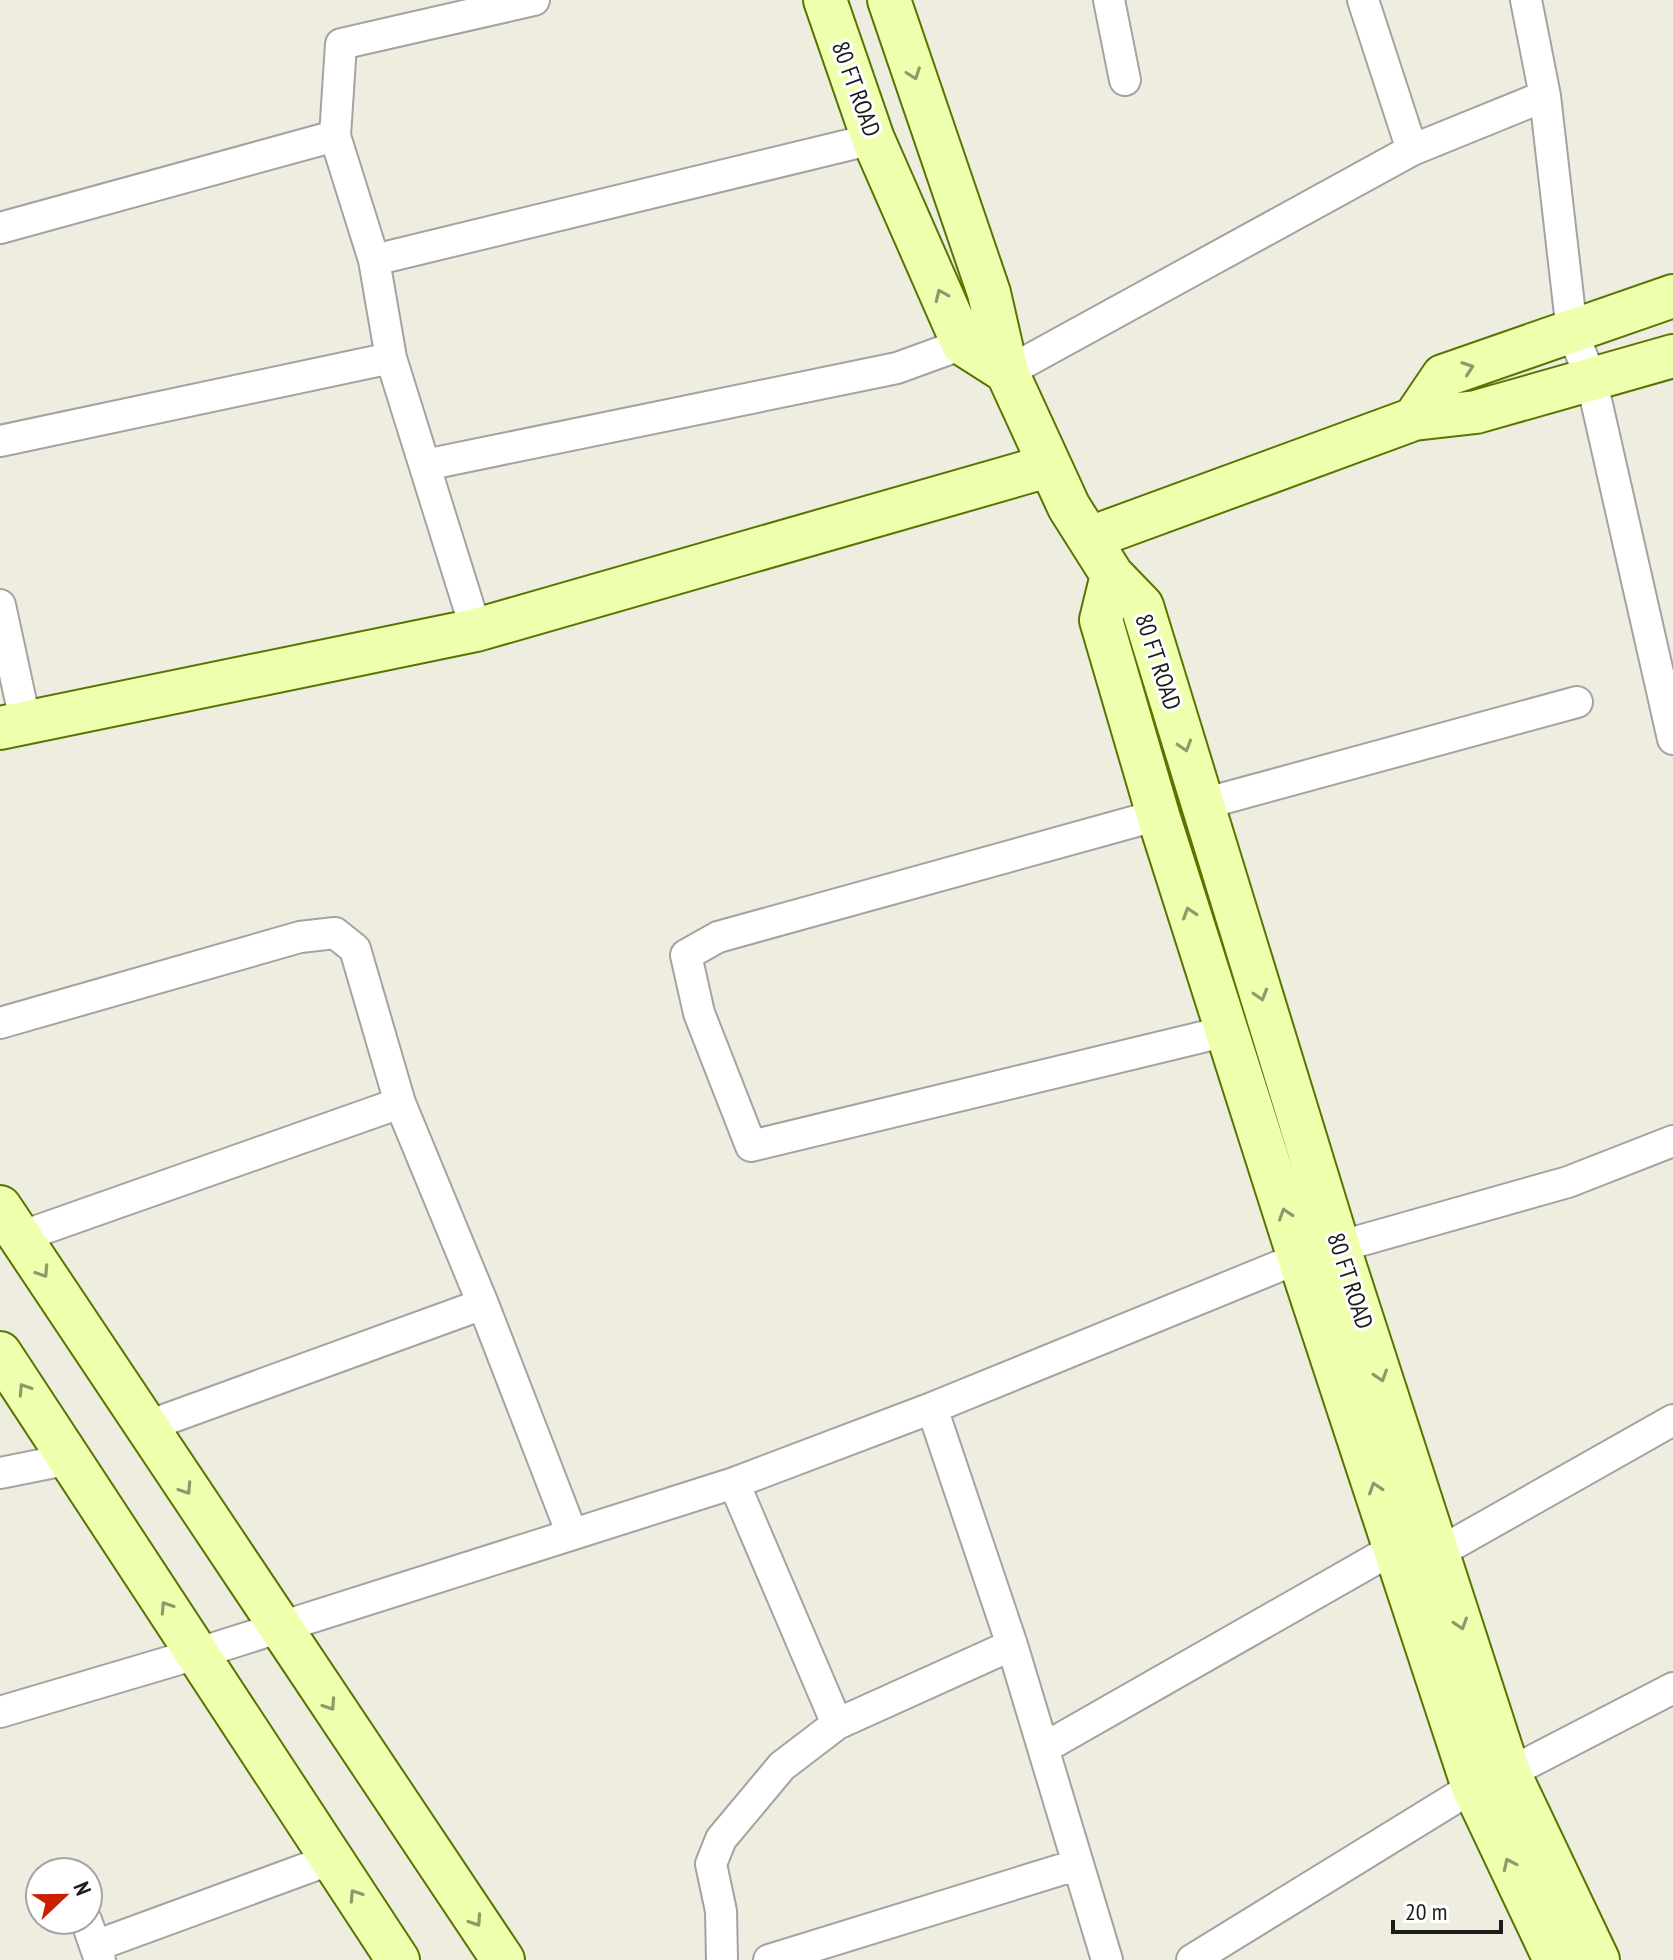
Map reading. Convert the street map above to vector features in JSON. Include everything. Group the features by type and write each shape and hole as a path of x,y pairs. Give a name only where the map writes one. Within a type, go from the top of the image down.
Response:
{"main road":[{"name":"80 FT ROAD","path":"825,0 873,139 963,344"},
{"path":"889,0 989,293 1007,372 1048,466 1112,575"},
{"path":"1414,419 1443,376 1673,296"},
{"path":"963,344 1007,372"},
{"path":"1090,538 1414,419 1476,412 1673,356"},
{"path":"13,727 476,630 1048,466"},
{"name":"80 FT ROAD","path":"1112,575 1142,606 1338,1245 1438,1553 1491,1780 1598,1960"},
{"name":"80 FT ROAD","path":"1112,575 1101,620 1158,815 1299,1258 1395,1548 1491,1780 1555,1960"},
{"path":"10,1222 276,1625 503,1960"},
{"path":"0,1353 398,1960"}],"street":[{"path":"476,630 391,358 374,260 335,136 341,44 534,0"},
{"path":"1109,0 1125,80"},
{"path":"1363,0 1412,150"},
{"path":"1526,0 1545,96 1572,332 1591,378 1663,646 1673,739"},
{"path":"1007,372 1412,150 1545,96"},
{"path":"0,228 335,136"},
{"path":"374,260 873,139"},
{"path":"425,465 897,368 963,344"},
{"path":"0,441 391,358"},
{"path":"0,605 13,727"},
{"path":"1203,804 1577,702"},
{"path":"1158,815 718,937 686,955 699,1013 751,1146 1227,1031"},
{"path":"0,1023 300,937 335,933 355,949 400,1103 483,1304 572,1534"},
{"path":"10,1222 400,1103"},
{"path":"0,1712 196,1654 276,1625 734,1483 932,1408 1299,1258 1568,1182 1673,1141"},
{"path":"145,1427 483,1304"},
{"path":"932,1408 1012,1645 1107,1960"},
{"path":"1438,1553 1673,1420"},
{"path":"0,1473 70,1459"},
{"path":"734,1483 837,1724"},
{"path":"1044,1748 1395,1548"},
{"path":"722,1960 721,1911 711,1864 721,1839 782,1766 837,1724 1012,1645"},
{"path":"1192,1960 1491,1780 1673,1688"},
{"path":"94,1942 332,1859"},
{"path":"769,1960 1076,1865"}]}
